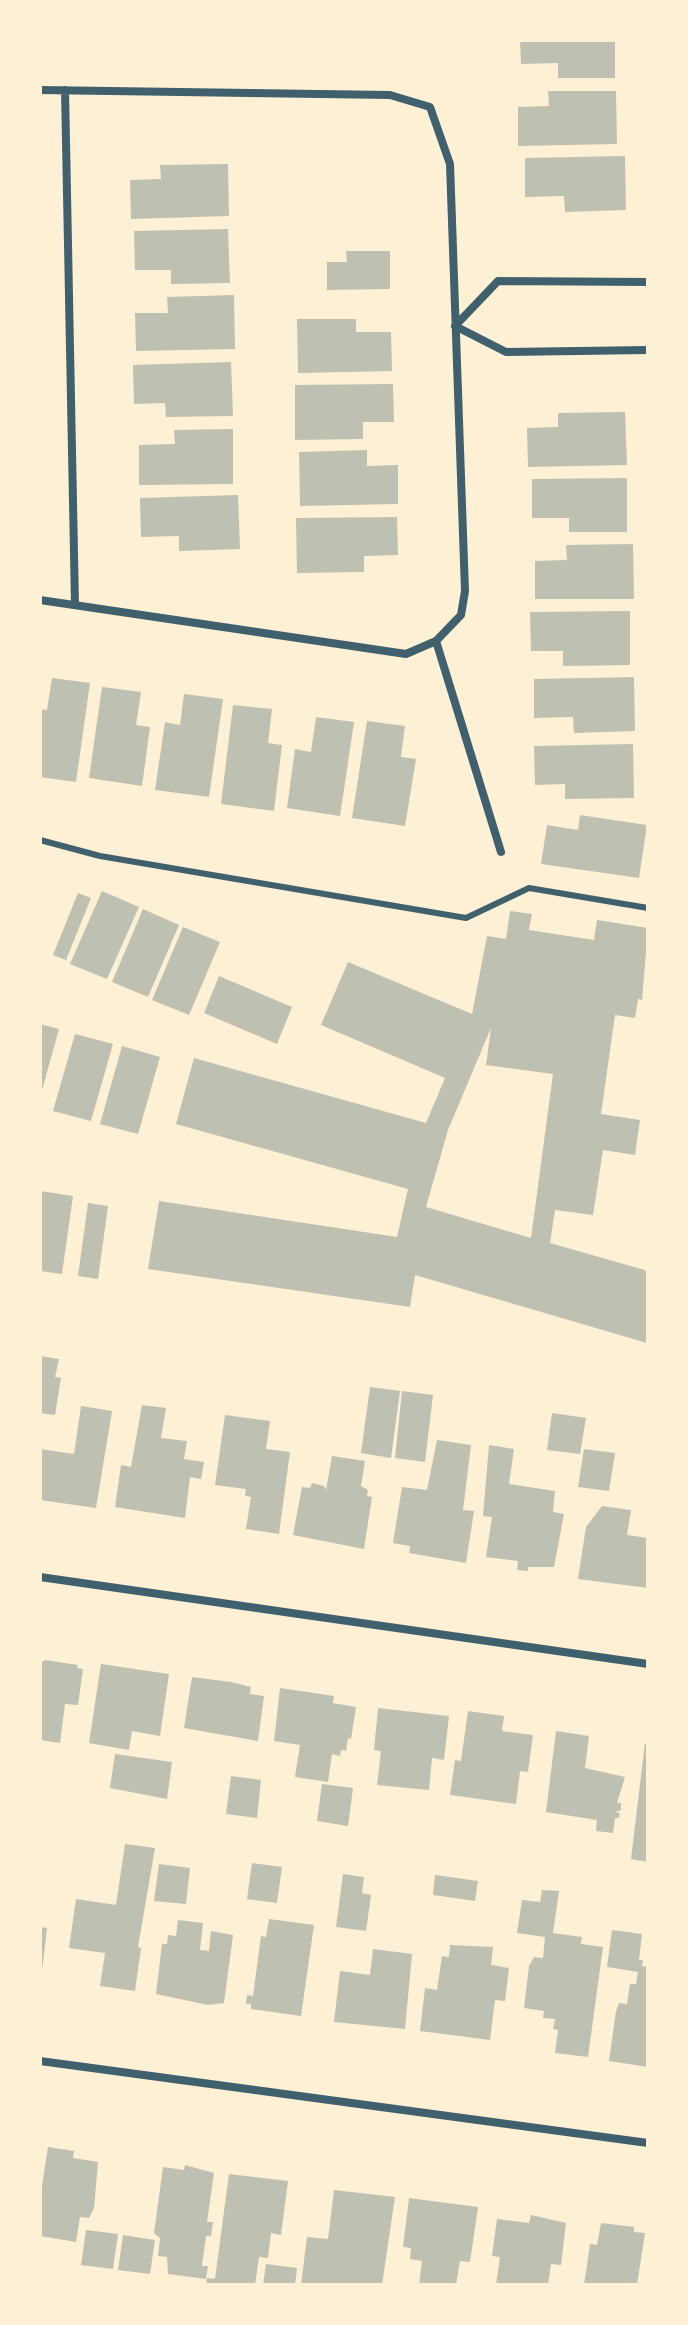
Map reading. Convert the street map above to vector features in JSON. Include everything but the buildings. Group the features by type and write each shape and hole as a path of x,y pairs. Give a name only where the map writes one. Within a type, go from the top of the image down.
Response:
{"street":[{"path":"40,90 390,95 430,107 450,164 465,591 461,615 436,641 406,654 40,600"},
{"path":"65,90 75,605"},
{"path":"455,326 498,281 648,282"},
{"path":"455,326 506,352 648,350"},
{"path":"436,641 501,852"},
{"path":"40,1577 648,1664"},
{"path":"40,2061 648,2143"}],"lane":[{"path":"40,840 100,856 466,918 529,888 648,908"}]}
